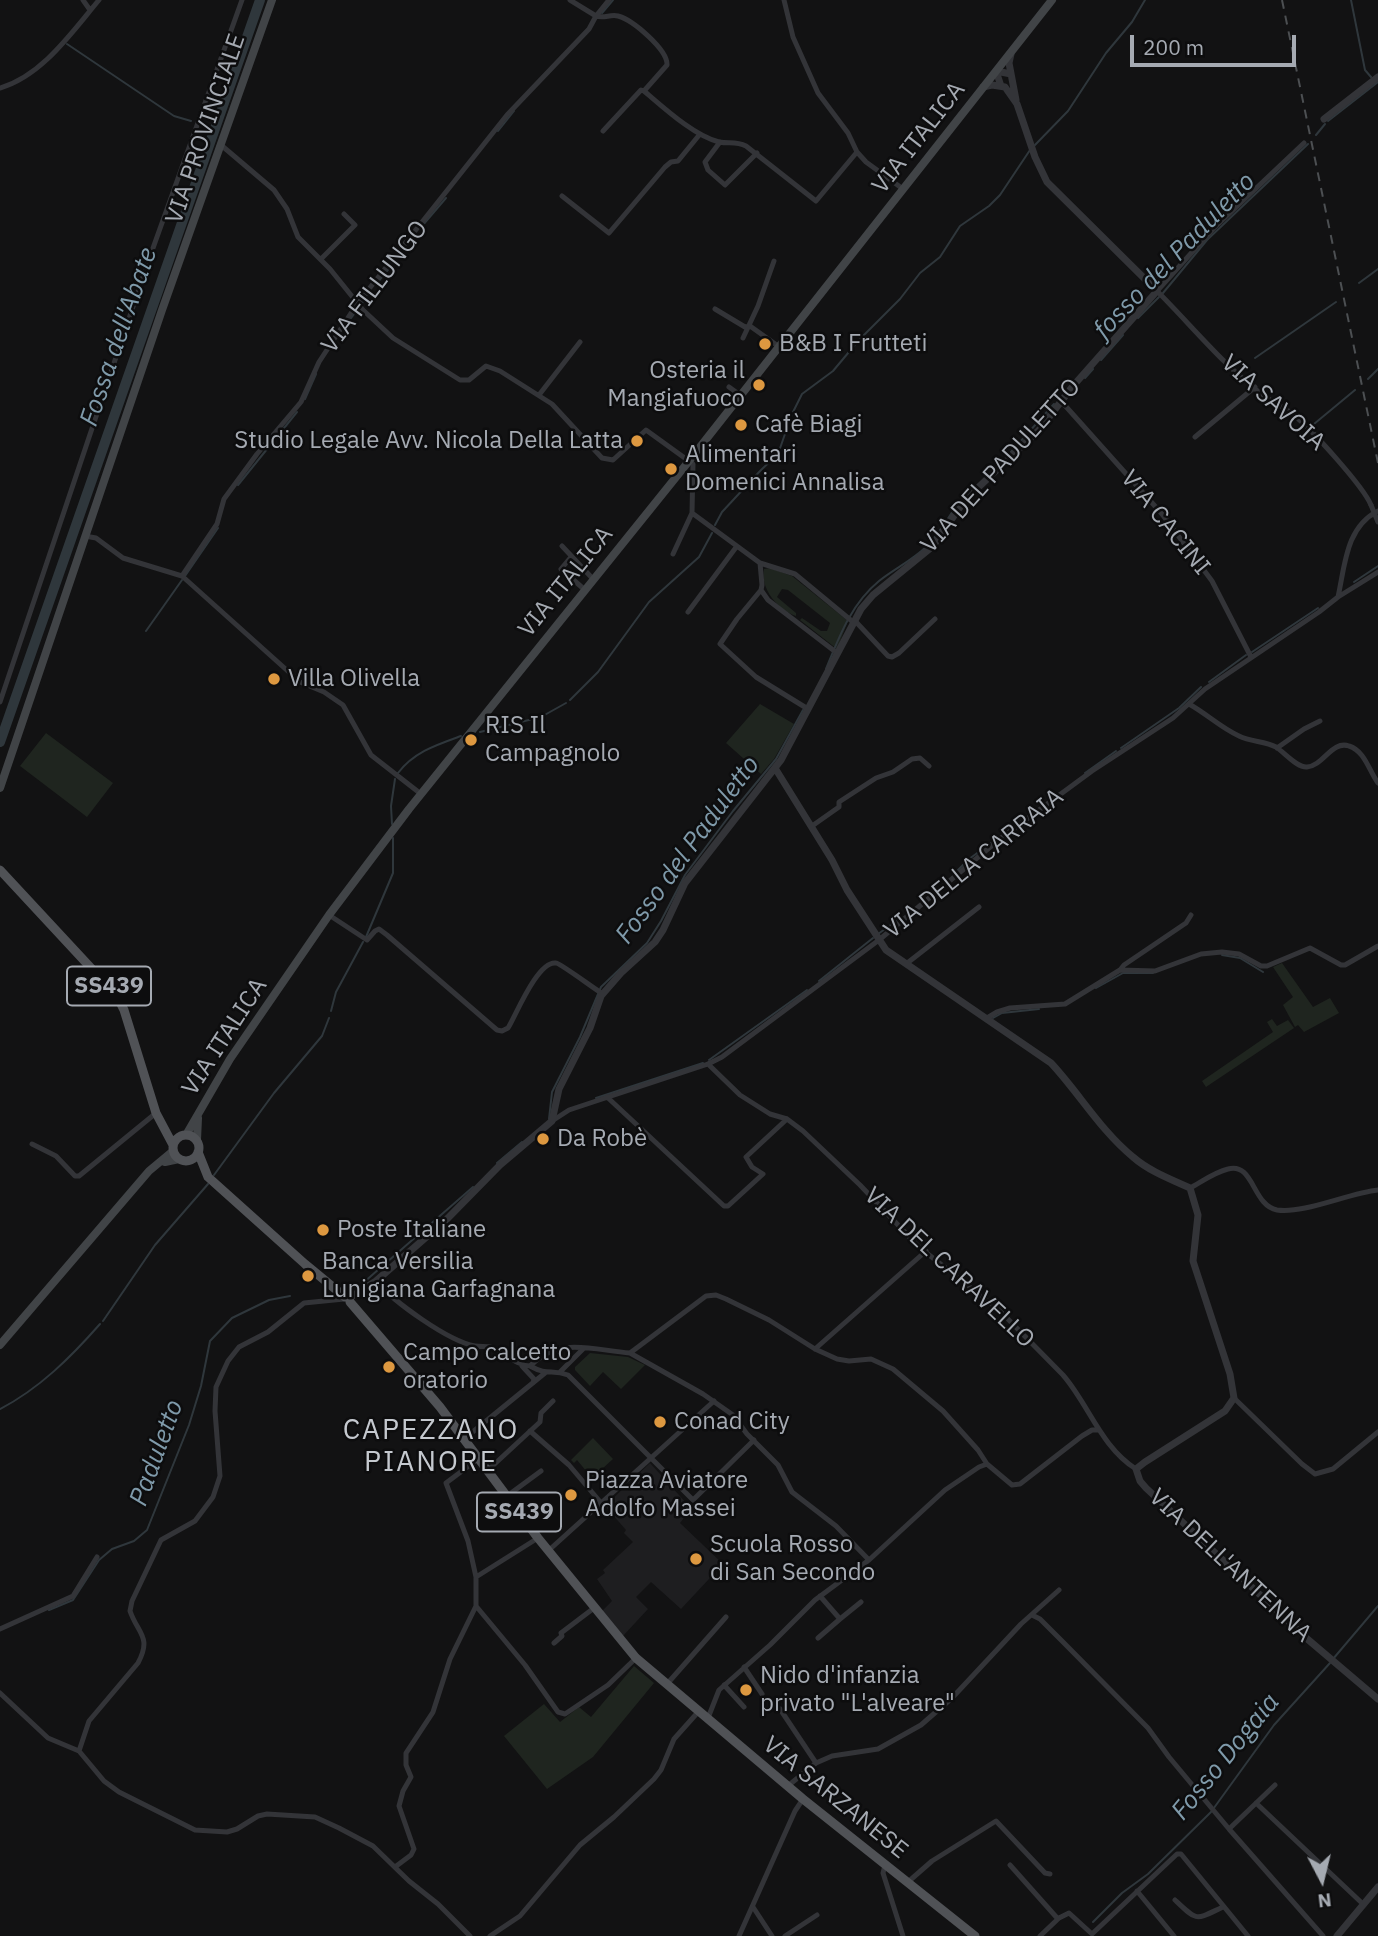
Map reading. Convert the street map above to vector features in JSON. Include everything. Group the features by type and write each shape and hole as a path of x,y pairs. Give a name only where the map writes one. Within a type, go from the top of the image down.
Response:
{"main road":[{"name":"VIA PROVINCIALE","path":"0,788 272,0"},
{"name":"VIA ITALICA","path":"184,1135 230,1059 329,915 421,794 689,461 1049,1"},
{"path":"0,864 2,872"},
{"name":"SS439","path":"2,872 117,996 163,1129 179,1153 205,1172"},
{"name":"VIA ITALICA","path":"197,1140 199,1114"},
{"path":"163,1129 197,1140"},
{"path":"179,1153 184,1135"},
{"name":"SS439","path":"197,1140 205,1172"},
{"path":"0,1345 156,1164 179,1153 198,1152"},
{"name":"VIA SARZANESE","path":"205,1172 284,1246 347,1299 440,1407 548,1551 636,1658 803,1799 975,1936"}],"street":[{"path":"83,0 90,10"},
{"path":"0,88 35,69 99,0"},
{"path":"0,702 148,262 242,0"},
{"path":"570,0 596,16 603,18 613,15 635,25 666,57 667,65 644,91 641,90 628,102 603,131"},
{"name":"VIA FILLUNGO","path":"182,576 218,524 224,499 301,402 319,362 357,304 500,124 589,29 609,0"},
{"path":"784,0 793,37 810,77 831,112 866,162 903,189"},
{"path":"1011,52 1009,63 1017,104 1035,158 1047,182 1160,294 1207,236 1304,143"},
{"path":"996,71 1012,77"},
{"path":"996,71 1003,86 1017,104"},
{"path":"1003,86 1010,86 1012,77"},
{"path":"1324,119 1378,77"},
{"name":"VIA ITALICA","path":"983,88 1003,86"},
{"path":"644,91 701,134 720,142 734,141 757,153 816,201 857,152"},
{"path":"562,196 608,233 665,167 678,161 701,134"},
{"path":"720,142 705,162 708,170 725,185 757,153"},
{"path":"221,145 274,190 298,237 321,259 357,304 393,338 460,380 469,380 489,366 539,395 559,411 602,458 613,460 646,430 693,464 692,513 673,554"},
{"path":"321,259 355,225 344,214"},
{"path":"743,338 774,261"},
{"name":"VIA SAVOIA","path":"1160,294 1263,395 1305,425 1359,485 1378,522"},
{"name":"VIA DEL PADULETTO","path":"552,1121 559,1088 590,1028 600,992 654,942 663,930 685,883 775,768 852,621 873,595 933,546 965,500 1039,430 1061,401 1160,294"},
{"path":"715,309 746,327 750,326 778,346"},
{"path":"539,395 580,342"},
{"path":"729,387 740,395"},
{"path":"1195,437 1255,387"},
{"name":"VIA CACINI","path":"1061,401 1162,513 1212,581 1251,657"},
{"path":"1338,594 1353,534 1363,520 1378,511"},
{"path":"692,513 760,563 795,575 857,623 888,656 892,657 935,619"},
{"path":"85,536 96,538 123,558 182,576 300,682 324,692 342,705 371,755 421,794"},
{"path":"562,546 593,579"},
{"path":"688,612 737,546"},
{"path":"571,557 561,569 585,590"},
{"path":"760,563 761,590 720,644 757,677 808,709"},
{"name":"VIA DELLA CARRAIA","path":"552,1121 569,1110 708,1065 879,940 1001,838 1189,704 1205,689 1319,612 1338,594 1378,572"},
{"path":"761,590 768,600 834,651"},
{"path":"1189,704 1242,738 1278,748 1307,767 1337,747 1345,744 1353,747 1367,762 1378,783"},
{"path":"1278,748 1320,721"},
{"path":"1284,735 1289,742"},
{"path":"812,826 862,786 912,760 920,758 929,766"},
{"path":"775,768 886,950 1051,1063 1072,1085 1115,1141 1133,1158 1150,1170 1189,1188 1198,1215 1193,1261 1230,1374 1234,1398 1315,1474 1333,1469 1378,1432"},
{"path":"906,964 979,907"},
{"path":"329,915 365,939 379,929 497,1030 508,1028 530,987 550,964 560,964 600,992"},
{"path":"986,1018 1010,1008 1065,1004 1120,970 1186,923 1191,915"},
{"path":"1120,970 1155,971 1183,959 1213,952 1239,954 1267,966 1310,948 1345,965 1378,946"},
{"name":"VIA DEL CARAVELLO","path":"708,1065 740,1095 803,1130 919,1247 1000,1311 1072,1386 1097,1430 1136,1469"},
{"path":"607,1097 724,1206 728,1206 763,1174 752,1167 746,1157 787,1119"},
{"path":"32,1144 56,1156 75,1176 79,1176 156,1113"},
{"path":"79,1751 89,1721 144,1653 144,1636 130,1611 132,1601 161,1540 183,1530 201,1516 219,1483 216,1395 224,1366 239,1347 268,1332 303,1303 347,1299 376,1281 448,1217 500,1165 552,1121"},
{"path":"1189,1188 1226,1169 1237,1168 1246,1173 1263,1202 1275,1209 1285,1210 1378,1190"},
{"path":"815,1349 926,1251"},
{"path":"376,1281 398,1301 437,1328 467,1343 492,1347 521,1366 534,1380 533,1383"},
{"path":"630,1353 706,1296 716,1295 769,1320 815,1349 841,1360 871,1359 893,1369 950,1418 987,1464 1012,1485 1020,1484 1082,1436 1097,1430"},
{"path":"530,1366 555,1348 561,1347 630,1353 714,1401 733,1415 778,1465 792,1492 836,1526 869,1560"},
{"path":"560,1372 583,1349"},
{"path":"521,1366 530,1366 545,1373 560,1372 568,1375 693,1500 754,1440"},
{"path":"464,1439 545,1373"},
{"name":"VIA DELL'ANTENNA","path":"1234,1398 1225,1411 1136,1469 1140,1481 1305,1637 1378,1699"},
{"path":"487,1471 540,1422 541,1413 553,1401"},
{"path":"548,1551 714,1401"},
{"path":"530,1431 569,1465 602,1504"},
{"path":"395,1867 411,1855 414,1849 400,1812 402,1791 411,1777 406,1765 406,1753 433,1712 450,1659 476,1606 476,1577 468,1541 446,1483 478,1459"},
{"path":"708,1718 724,1685 765,1650 820,1596 869,1560 945,1490 987,1464"},
{"path":"507,1497 541,1471"},
{"path":"476,1577 538,1538"},
{"path":"0,1629 73,1596 97,1557"},
{"path":"789,1785 816,1763 843,1753 878,1749 921,1725 952,1698 1059,1590"},
{"path":"820,1596 840,1619"},
{"path":"818,1638 861,1602"},
{"path":"476,1606 561,1714 565,1714 608,1685 636,1658"},
{"path":"554,1643 562,1636 561,1633 594,1608"},
{"path":"1032,1615 1040,1619 1148,1728 1229,1829 1323,1936"},
{"path":"667,1684 726,1617"},
{"path":"744,1667 762,1694"},
{"path":"724,1685 744,1704"},
{"path":"0,1693 48,1738 79,1751 104,1781 119,1792 190,1828 222,1833 237,1829 258,1816 267,1814 315,1817 373,1846 470,1936"},
{"path":"780,1709 816,1763"},
{"path":"490,1936 520,1916 580,1844 614,1817 654,1779 661,1770 674,1739 699,1711"},
{"path":"1229,1829 1275,1785"},
{"path":"739,1936 795,1811 803,1799"},
{"path":"1256,1803 1364,1905"},
{"path":"908,1882 932,1861 996,1821 1045,1873 1050,1874"},
{"path":"1040,1936 1058,1919 1069,1913 1093,1935 1177,1854 1181,1854 1248,1936"},
{"path":"885,1865 883,1873 904,1936"},
{"path":"1010,1865 1058,1919"},
{"path":"1337,1936 1378,1887"},
{"path":"1137,1891 1174,1936"},
{"path":"1175,1900 1192,1917 1198,1918 1223,1907"},
{"path":"753,1907 772,1936"},
{"path":"785,1936 817,1914"}],"shaded area":[{"path":"770,568 792,576 848,621 837,649 800,620 802,618 821,631 827,631 830,623 788,590 782,589 777,597 796,613 796,616 783,609 772,598 763,577 764,569"},
{"path":"760,704 794,724 774,759 761,774 726,743"},
{"path":"46,733 113,783 87,817 20,766"},
{"path":"1282,963 1313,1007 1330,998 1339,1013 1304,1032 1298,1025 1295,1027 1283,1005 1293,997 1273,967"},
{"path":"1272,1019 1277,1026 1288,1020 1294,1028 1206,1087 1202,1081 1273,1032 1267,1022"},
{"path":"590,1353 628,1357 645,1365 621,1389 603,1372 590,1386 575,1367"},
{"path":"593,1438 613,1459 592,1478 577,1460 574,1463 571,1460"},
{"path":"650,1463 688,1505 688,1513 680,1523 723,1564 681,1609 651,1582 636,1597 648,1609 623,1636 602,1611 612,1601 597,1579 633,1542 605,1506"},
{"path":"634,1666 654,1683 593,1757 547,1789 504,1736 544,1704 560,1722 579,1707 591,1717"}],"waterway":[{"name":"Fossa dell'Abate","path":"0,742 260,0"},
{"path":"602,13 613,0"},
{"path":"1034,146 1068,111 1145,0"},
{"path":"1351,0 1365,70 1371,77"},
{"path":"67,44 174,116 191,121"},
{"name":"fosso del Paduletto","path":"1328,121 1378,82"},
{"path":"498,131 514,111"},
{"name":"fosso del Paduletto","path":"1316,135 1325,124"},
{"name":"fosso del Paduletto","path":"1163,293 1207,240 1308,144"},
{"path":"715,525 722,512 778,454 802,394 833,371 900,299 920,273 940,257 960,226 1000,195 1030,150"},
{"path":"422,226 446,198"},
{"path":"377,283 401,254"},
{"path":"1359,283 1378,269"},
{"path":"361,305 367,295"},
{"name":"fosso del Paduletto","path":"1138,318 1159,297"},
{"path":"1255,358 1336,302"},
{"path":"348,322 358,309"},
{"name":"fosso del Paduletto","path":"1101,360 1123,335"},
{"name":"fosso del Paduletto","path":"1085,378 1093,369"},
{"path":"1368,379 1378,369"},
{"path":"305,399 316,374"},
{"path":"1314,424 1355,390"},
{"name":"fosso del Paduletto","path":"1011,452 1054,404"},
{"path":"238,485 297,412"},
{"name":"Fosso del Paduletto","path":"826,669 847,622 869,590 927,546 974,487"},
{"path":"185,576 218,528"},
{"path":"570,700 598,672 649,602 699,557 712,533"},
{"path":"1354,582 1378,566"},
{"path":"146,631 182,580"},
{"path":"1252,652 1318,608"},
{"path":"1209,682 1246,655"},
{"path":"1121,748 1179,708 1201,687"},
{"path":"480,732 541,717 566,703"},
{"name":"Fosso del Paduletto","path":"549,1119 552,1092 580,1037 601,987 647,943 685,875 776,759 803,710"},
{"path":"398,773 418,754 461,736"},
{"path":"1085,773 1116,751"},
{"path":"392,824 391,806 395,779"},
{"path":"366,937 393,873 393,838"},
{"path":"969,859 991,843"},
{"path":"956,872 964,864"},
{"path":"878,934 902,917"},
{"path":"819,981 873,938"},
{"path":"331,1011 336,992 363,942"},
{"path":"1222,955 1240,958 1263,972"},
{"path":"1096,988 1123,973 1153,973"},
{"path":"709,1060 807,990"},
{"path":"993,1018 1002,1013 1039,1009"},
{"path":"214,1175 274,1093 322,1036 329,1018"},
{"path":"596,1098 703,1063"},
{"name":"Fosso del Paduletto","path":"497,1163 522,1142"},
{"path":"103,1321 155,1245 208,1184"},
{"name":"Fosso del Paduletto","path":"363,1283 473,1187"},
{"name":"Paduletto","path":"49,1610 73,1600 99,1560 112,1549 134,1541 147,1530 189,1425 201,1386 210,1341 232,1318 269,1300 290,1296"},
{"path":"0,1409 28,1392 54,1371 100,1324"},
{"name":"Fosso Dogaia","path":"1333,1659 1378,1606"},
{"name":"Fosso Dogaia","path":"1093,1922 1122,1893 1148,1874 1211,1812 1274,1725 1330,1663"}],"railway":[{"path":"1282,0 1378,463"}],"place":[{"name":"B&B I Frutteti","path":"765,344"},
{"name":"Osteria il Mangiafuoco","path":"759,385"},
{"name":"Cafè Biagi","path":"741,425"},
{"name":"Studio Legale Avv. Nicola Della Latta","path":"637,441"},
{"name":"Alimentari Domenici Annalisa","path":"671,469"},
{"name":"Villa Olivella","path":"274,679"},
{"name":"RIS Il Campagnolo","path":"471,740"},
{"name":"Da Robè","path":"543,1139"},
{"name":"Poste Italiane","path":"323,1230"},
{"name":"Banca Versilia Lunigiana Garfagnana","path":"308,1276"},
{"name":"Campo calcetto oratorio","path":"389,1367"},
{"name":"Conad City","path":"660,1422"},
{"name":"Piazza Aviatore Adolfo Massei","path":"571,1495"},
{"name":"Scuola Rosso di San Secondo","path":"696,1559"},
{"name":"Nido d'infanzia privato \"L'alveare\"","path":"746,1690"}],"district":[{"name":"CAPEZZANO PIANORE","path":"431,1447"}]}
